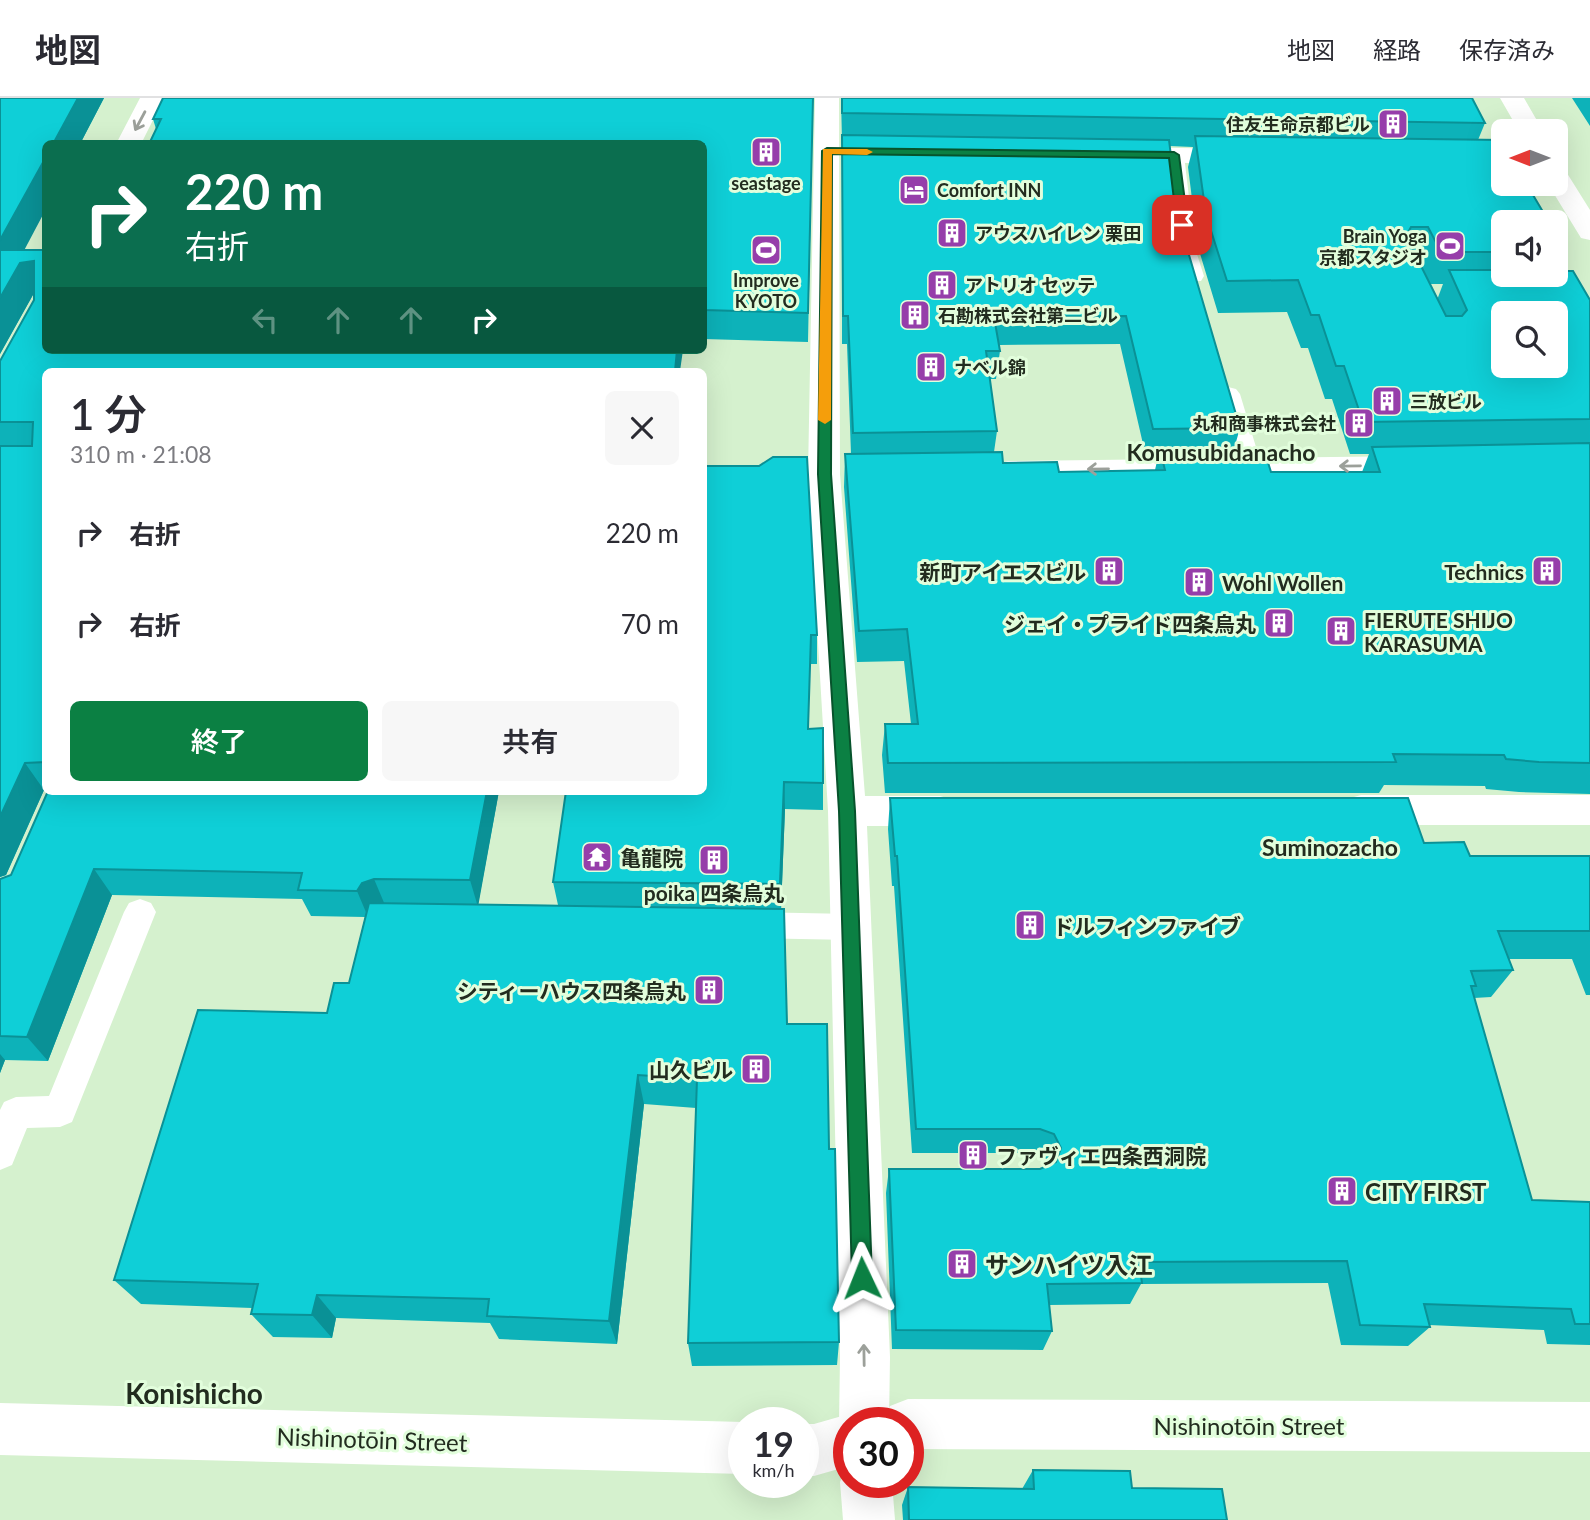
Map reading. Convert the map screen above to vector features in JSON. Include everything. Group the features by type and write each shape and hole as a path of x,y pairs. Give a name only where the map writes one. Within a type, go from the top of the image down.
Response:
{"street":[{"path":"130,140 152,98"},
{"path":"827,98 841,151 825,473 852,927 873,1173 864,1407"},
{"path":"1512,98 1524,119"},
{"path":"1091,154 1269,157"},
{"path":"1568,195 1590,232"},
{"path":"975,471 1440,465"},
{"path":"1329,810 1590,810"},
{"path":"847,811 971,811"},
{"name":"Nishinotōin Street","path":"924,1424 1590,1427"},
{"name":"Nishinotōin Street","path":"0,1429 728,1448"},
{"path":"867,1498 869,1520"}],"lane":[{"path":"1174,155 1185,248 1200,299"},
{"path":"1223,377 1250,467"},
{"path":"0,1153 16,1113 60,1111 140,912"},
{"path":"715,925 852,927"}],"building":[{"path":"0,98 78,98 55,140 42,140 42,164 0,240"},
{"path":"163,98 813,98 808,313 707,310 707,140 151,140 161,119 153,119"},
{"path":"842,98 1472,98 1485,123 842,113"},
{"path":"842,135 1169,140 1179,221 1240,428 1153,429 1126,316 994,317 1000,351 986,351 997,431 853,433 848,316 843,316"},
{"path":"1195,136 1491,140 1491,196 1534,196 1542,210 1491,210 1491,252 1441,252 1428,227 1411,227 1406,236 1446,316 1462,316 1467,310 1449,270 1491,270 1491,287 1568,287 1568,271 1573,271 1590,300 1590,419 1363,422 1344,366 1336,366 1319,315 1311,315 1298,280 1227,281 1206,215"},
{"path":"0,250 42,250 42,354 677,354 675,368 42,368 42,762 25,763 0,817 0,446 32,446 33,422 0,422 0,361 34,300 34,261 20,263 0,298"},
{"path":"1590,443 1590,763 1506,759 1504,755 1393,754 1396,762 888,763 885,724 918,724 907,629 859,631 845,454 1002,452 1003,463 1057,462 1059,472 1165,470 1160,450 1257,449 1259,453 1265,453 1271,472 1380,472 1372,447"},
{"path":"773,457 807,457 817,635 811,635 808,729 823,728 823,783 784,782 780,884 553,882 565,795 707,795 707,466 759,466"},
{"path":"46,795 486,795 470,880 374,879 362,883 357,891 298,890 302,873 94,869 27,1037 0,1036 0,879 11,875"},
{"path":"890,798 1408,798 1424,843 1464,842 1470,856 1590,856 1590,931 1498,931 1513,970 1471,971 1476,986 1471,986 1532,1200 1590,1202 1590,1324 1575,1324 1571,1309 1424,1304 1430,1327 1360,1325 1347,1261 1139,1262 1142,1283 1047,1284 1052,1331 896,1330 889,1169 1040,1169 1056,1162 1061,1148 1054,1134 1040,1129 916,1129 897,856"},
{"path":"369,903 784,909 787,1024 827,1024 829,1149 835,1149 839,1342 688,1343 697,1079 638,1075 609,1321 487,1316 489,1299 317,1295 312,1315 251,1314 258,1284 114,1280 198,1010 327,1013 334,983 349,983"},
{"path":"1033,1470 1130,1471 1132,1488 1222,1489 1227,1520 909,1520 908,1498 924,1498 924,1487 1034,1489"}],"slow traffic":[{"path":"825,420 827,151 867,152"}],"place":[{"name":"住友生命京都ビル","path":"1393,124"},
{"name":"seastage","path":"766,152"},
{"name":"Comfort INN","path":"914,190"},
{"name":"アウスハイレン 栗田","path":"952,233"},
{"name":"Brain Yoga 京都スタジオ","path":"1450,246"},
{"name":"Improve KYOTO","path":"766,250"},
{"name":"アトリオ セッテ","path":"942,285"},
{"name":"石勘株式会社第二ビル","path":"915,315"},
{"name":"ナベル錦","path":"931,367"},
{"name":"三放ビル","path":"1387,401"},
{"name":"丸和商事株式会社","path":"1359,423"},
{"name":"新町アイエスビル","path":"1109,571"},
{"name":"Technics","path":"1547,571"},
{"name":"Wohl Wollen","path":"1199,582"},
{"name":"ジェイ・プライド四条烏丸","path":"1279,623"},
{"name":"FIERUTE SHIJO KARASUMA","path":"1341,631"},
{"name":"亀龍院","path":"597,857"},
{"name":"poika 四条烏丸","path":"714,860"},
{"name":"ドルフィンファイブ","path":"1030,925"},
{"name":"シティーハウス四条烏丸","path":"709,990"},
{"name":"山久ビル","path":"756,1069"},
{"name":"ファヴィエ四条西洞院","path":"973,1155"},
{"name":"CITY FIRST","path":"1342,1191"},
{"name":"サンハイツ入江","path":"962,1264"}],"district":[{"name":"Komusubidanacho","path":"1221,452"},
{"name":"Suminozacho","path":"1330,847"},
{"name":"Konishicho","path":"194,1393"}],"route":[{"path":"862,1278 847,811 824,474 827,151 1174,155 1182,225"}]}
